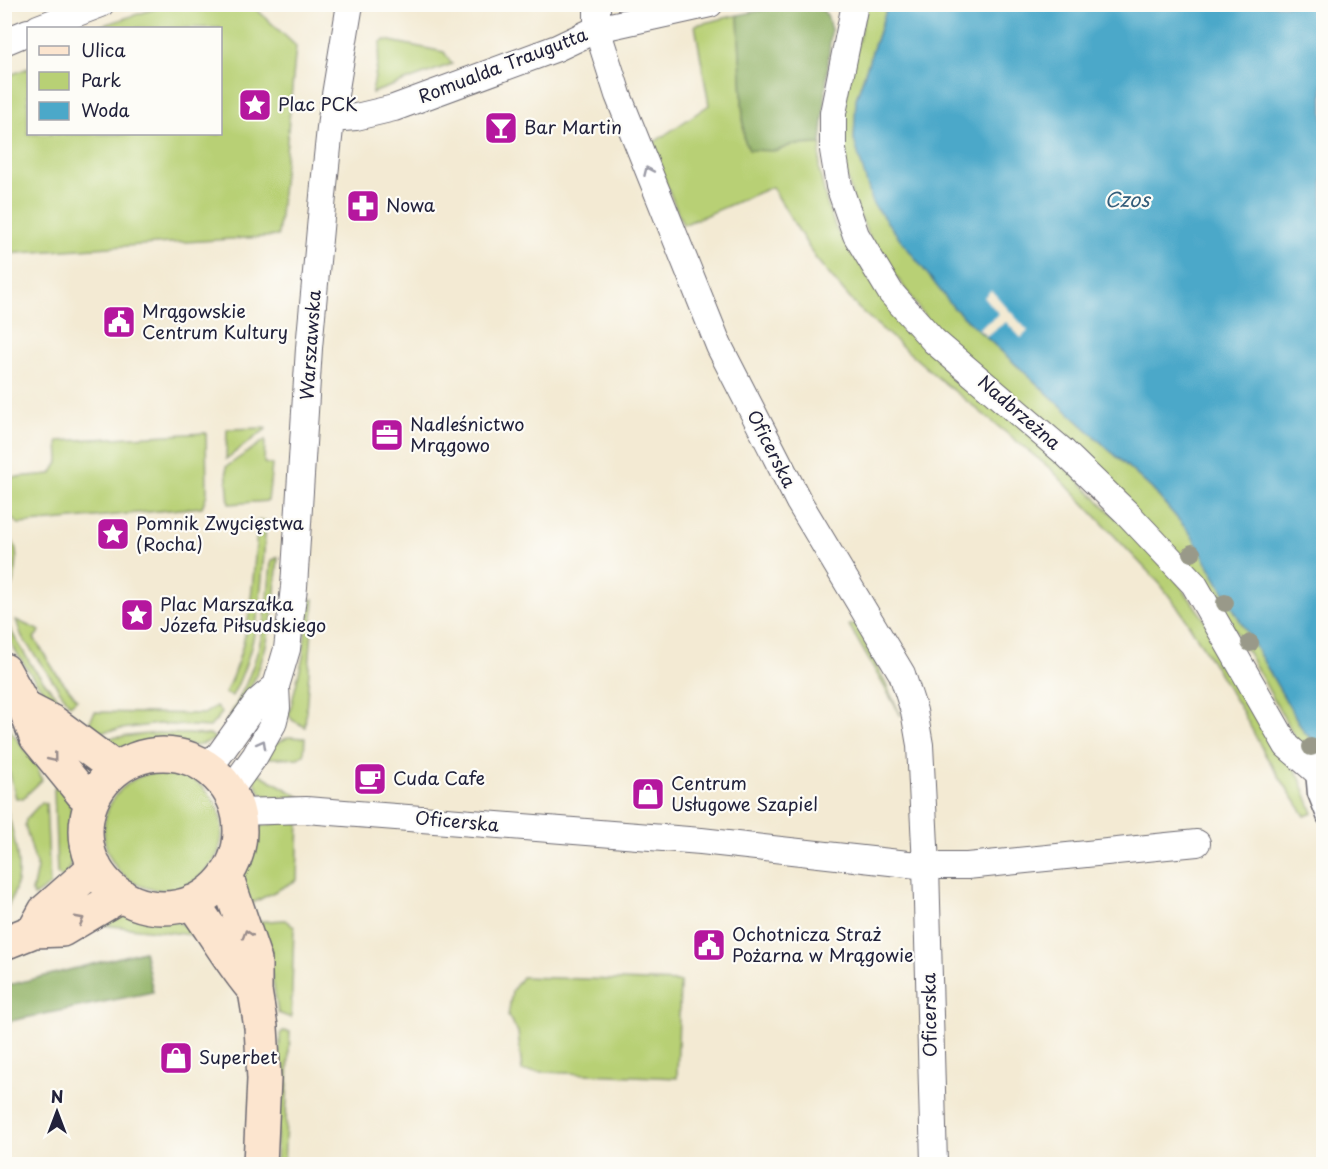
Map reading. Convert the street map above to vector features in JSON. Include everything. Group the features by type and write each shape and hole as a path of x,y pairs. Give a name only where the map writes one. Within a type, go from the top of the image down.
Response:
{"street":[{"path":"41,27 101,4"},
{"name":"Warszawska","path":"233,802 273,724 277,708 276,686 287,649 294,587 309,348 331,119 350,4"},
{"name":"Romualda Traugutta","path":"331,119 356,117 394,108 557,48 597,17 710,4"},
{"name":"Nadbrzeżna","path":"855,4 833,113 832,150 839,186 856,235 891,293 934,341 1064,452 1127,513 1194,584 1287,746 1318,774"},
{"name":"Oficerska","path":"597,17 635,141 671,225 718,346 799,502 902,674 914,711 920,745 926,866 934,1164"},
{"path":"4,42 27,32"},
{"path":"4,670 25,708 36,737 82,793 92,801"},
{"path":"204,765 219,755 257,702 276,686"},
{"path":"25,708 54,723 116,769"},
{"path":"159,754 182,756 204,765 218,777 233,802 238,844 226,875 211,891 192,902 168,908 143,905 121,895 106,882 95,867 87,846 86,823 92,801 102,783 116,769 137,758 159,754"},
{"name":"Oficerska","path":"233,802 306,810 701,840 926,866 967,866 1197,843"},
{"path":"34,931 45,911 95,867"},
{"path":"226,875 255,960 255,991 261,1027 264,1079 260,1164"},
{"path":"4,943 34,931 62,930 121,895"},
{"path":"192,902 215,933 233,966 255,991"}],"lane":[{"path":"1318,774 1314,794 1323,819"}],"green space":[{"path":"792,4 819,7 827,15 831,30 821,144 791,145 777,151 749,150 744,139 738,15"},
{"name":"Plac PCK","path":"167,5 252,5 296,46 278,236 5,254 5,77 27,68 27,135 222,135 222,27 97,27"},
{"path":"867,5 888,5 856,99 854,140 953,307 1152,489 1190,533 1304,732 1323,749 1323,763 1298,743 1237,633 1201,578 927,320 872,242 853,201 842,156 841,115"},
{"path":"738,15 744,139 777,151 791,145 821,144 819,170 828,207 837,231 873,283 1074,476 1173,575 1202,616 1299,776 1313,813 1305,816 1266,756 1241,709 1182,613 1160,584 1051,469 937,377 858,308 816,259 772,187 683,225 650,145 709,105 695,25"},
{"path":"385,40 444,52 452,64 372,93 381,42"},
{"path":"227,429 266,429 226,459"},
{"path":"206,433 207,494 202,507 19,524 5,514 5,478 51,474 59,461 58,441"},
{"path":"265,440 264,463 272,465 268,501 229,504 226,467"},
{"path":"258,521 266,521 258,611 249,654 232,696 225,693 241,651 246,630"},
{"path":"4,531 14,544 17,560 9,593 5,589"},
{"path":"278,557 274,603 260,666 252,686 227,725 226,722 254,664 264,625 271,561"},
{"path":"314,599 305,727 292,720 289,714 303,657 308,601"},
{"path":"16,620 40,631 34,638 56,673 77,699 70,705 22,637"},
{"path":"5,621 33,668 80,726 58,708 33,677 11,641"},
{"path":"857,624 901,716 849,625"},
{"path":"216,706 222,713 210,727 158,724 100,732 89,723 95,712 204,714"},
{"path":"4,722 37,765 42,780 23,798 16,798 5,756"},
{"path":"158,733 211,735 216,739 196,746 157,742 124,747 111,746 99,739"},
{"path":"289,737 305,738 304,754 298,758 266,758 272,745"},
{"path":"163,772 186,777 205,789 217,808 222,831 217,854 205,873 186,885 163,890 140,885 121,873 109,854 104,831 109,808 121,789 140,777"},
{"path":"256,772 302,798 276,798 261,794 253,778"},
{"path":"61,782 73,817 75,842 70,866 64,878 57,874 54,789"},
{"path":"42,802 46,803 50,885 34,896 32,892 37,868 25,825 26,819"},
{"path":"5,803 15,844 18,871 12,898 5,910"},
{"path":"299,819 297,880 245,907 241,873 251,841 260,826"},
{"path":"125,915 176,921 197,932 193,935 103,925 100,920"},
{"path":"285,920 294,927 291,1018 278,1013 272,976 252,922"},
{"path":"144,951 153,992 5,1022 5,986"},
{"path":"522,977 680,982 677,1078 522,1071 518,1032 508,1016 512,991"},
{"path":"283,1031 290,1032 284,1164 276,1164 280,1034"}],"water":[{"name":"Czos","path":"888,5 1323,5 1323,749 1304,732 1190,533 1152,489 953,307 873,204 854,140 856,99"}],"pier":[{"path":"991,290 1028,331 1021,338 1006,322 986,336 978,329 999,314 984,297"}],"place":[{"name":"Plac PCK","path":"255,105"},
{"name":"Bar Martin","path":"501,128"},
{"name":"Nowa","path":"363,206"},
{"name":"Mrągowskie Centrum Kultury","path":"119,322"},
{"name":"Nadleśnictwo Mrągowo","path":"387,435"},
{"name":"Pomnik Zwycięstwa (Rocha)","path":"113,534"},
{"name":"Plac Marszałka Józefa Piłsudskiego","path":"137,615"},
{"name":"Cuda Cafe","path":"370,779"},
{"name":"Centrum Usługowe Szapiel","path":"648,794"},
{"name":"Ochotnicza Straż Pożarna w Mrągowie","path":"709,945"},
{"name":"Superbet","path":"176,1058"}]}
